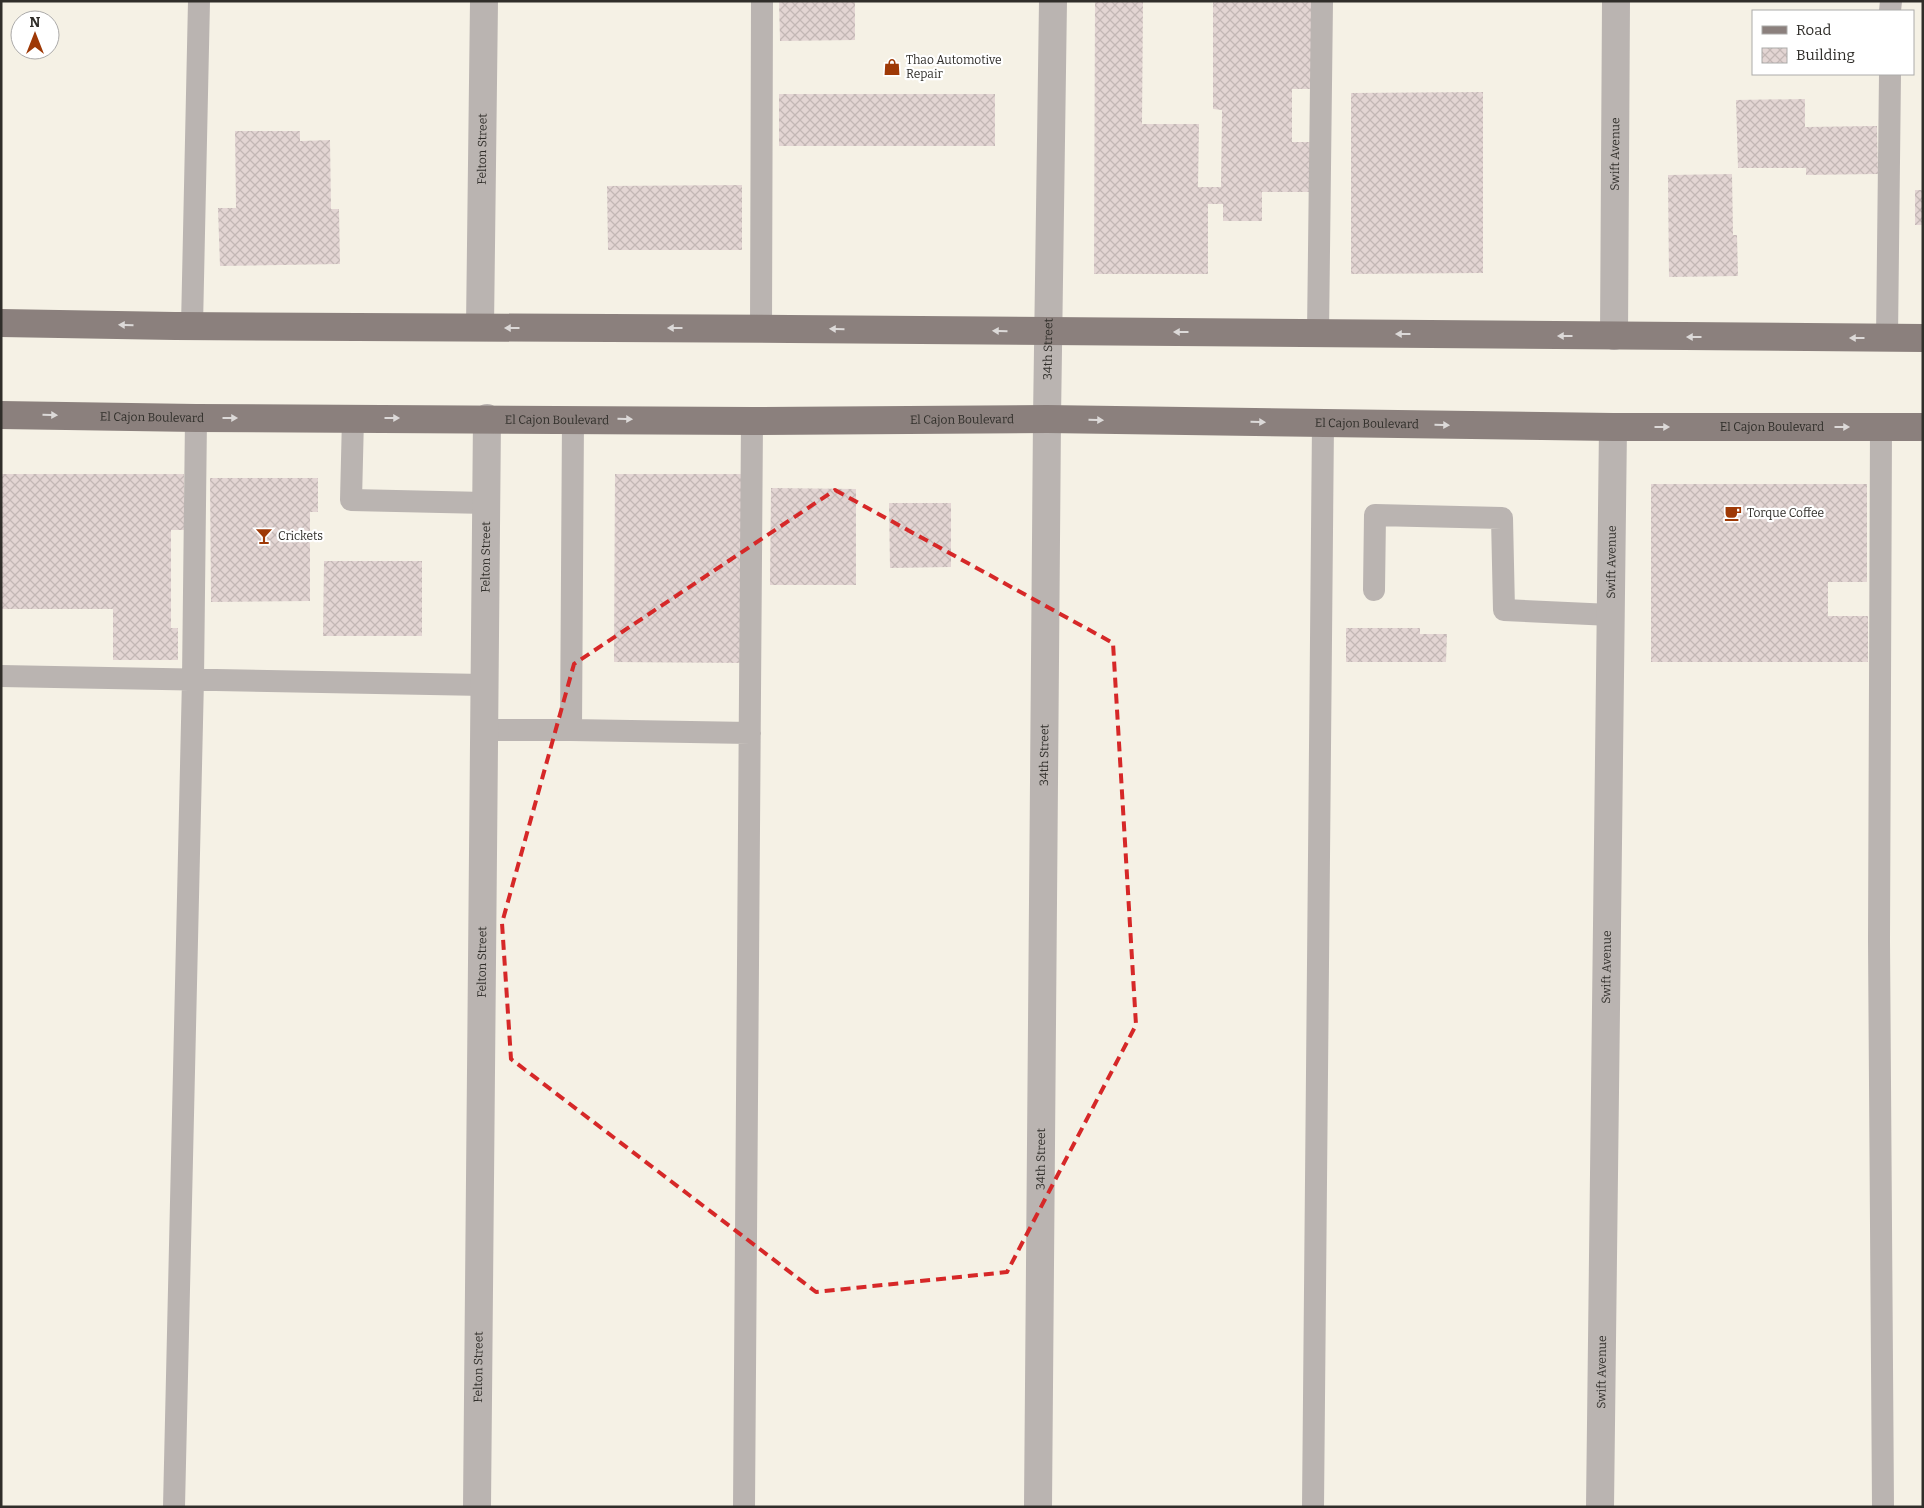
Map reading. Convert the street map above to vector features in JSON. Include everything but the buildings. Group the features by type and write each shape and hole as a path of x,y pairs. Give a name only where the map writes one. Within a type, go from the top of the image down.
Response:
{"main road":[{"path":"1,323 192,326 1923,338"},
{"name":"El Cajon Boulevard","path":"1,414 196,418 486,418 752,421 1047,420 1613,427 1923,427"}],"street":[{"name":"Felton Street","path":"480,327 484,1"},
{"name":"34th Street","path":"1038,1507 1052,1"},
{"name":"Swift Avenue","path":"1614,336 1616,1"},
{"name":"Felton Street","path":"477,1507 486,418"},
{"name":"Swift Avenue","path":"1600,1507 1613,427"}],"lane":[{"path":"192,326 199,1"},
{"path":"760,329 762,1"},
{"path":"1318,334 1322,1"},
{"path":"1887,338 1890,75"},
{"path":"174,1507 193,679 196,418"},
{"path":"353,418 351,500 486,503"},
{"path":"571,730 573,419"},
{"path":"744,1507 752,421"},
{"path":"1313,1507 1323,423"},
{"path":"1882,427 1879,940 1883,1507"},
{"path":"1374,590 1375,515 1502,518 1504,610 1611,615"},
{"path":"1,676 484,685"},
{"path":"484,730 750,733"}],"highlighted area":[{"path":"835,490 1113,643 1136,1025 1007,1272 816,1292 511,1059 502,923 574,664"}],"place":[{"name":"Thao Automotive Repair","path":"892,67"},
{"name":"Torque Coffee","path":"1733,513"},
{"name":"Crickets","path":"264,536"}]}
